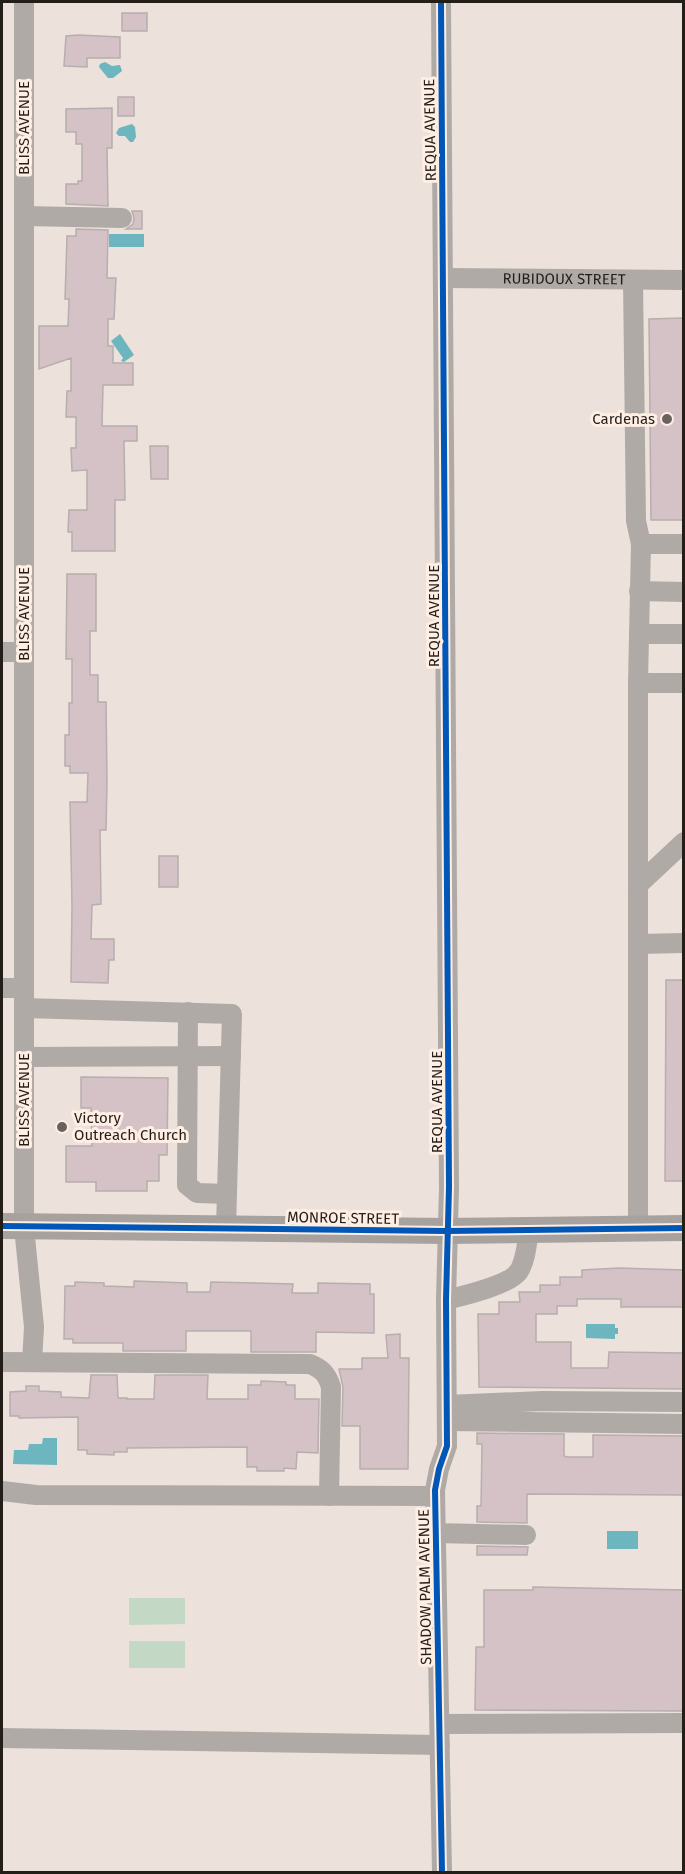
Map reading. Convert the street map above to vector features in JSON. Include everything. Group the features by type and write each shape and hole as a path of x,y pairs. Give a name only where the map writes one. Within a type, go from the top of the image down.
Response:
{"main road":[{"name":"MONROE STREET","path":"13,1227 447,1231 684,1228"}],"street":[{"name":"BLISS AVENUE","path":"24,2 24,1057 13,1227 34,1327 32,1362"},
{"name":"REQUA AVENUE","path":"441,2 449,1163 447,1231"},
{"path":"24,216 122,218"},
{"name":"RUBIDOUX STREET","path":"444,278 684,280"},
{"path":"633,280 636,521 641,544 638,683 638,1229"},
{"path":"641,544 684,544"},
{"path":"639,591 684,592"},
{"path":"639,634 684,634"},
{"path":"2,652 24,652"},
{"path":"638,683 684,683"},
{"path":"638,885 684,842"},
{"path":"638,944 684,943"},
{"path":"2,988 24,988"},
{"path":"24,1008 232,1014 226,1228"},
{"path":"188,1012 187,1185 197,1194 227,1194"},
{"path":"24,1057 231,1056"},
{"path":"446,1300 476,1292 512,1278 520,1270 529,1230"},
{"name":"SHADOW PALM AVENUE","path":"442,1872 435,1496 439,1469 447,1446 447,1231"},
{"path":"2,1362 310,1364 322,1369 332,1387 329,1496"},
{"path":"447,1413 542,1401 684,1402"},
{"path":"447,1413 684,1424"},
{"path":"2,1491 36,1495 435,1496"},
{"path":"435,1533 526,1535"},
{"path":"440,1724 684,1724"},
{"path":"2,1738 440,1745"}],"green space":[{"path":"129,1598 185,1598 185,1624 129,1625"},
{"path":"129,1641 185,1641 185,1668 129,1668"}],"water":[{"path":"105,62 112,66 120,65 122,71 113,78 108,78 99,67"},
{"path":"132,124 135,127 136,137 133,142 116,133 119,128"},
{"path":"109,234 144,234 144,247 109,247"},
{"path":"120,334 134,355 124,362 121,361 123,358 111,341"},
{"path":"586,1324 615,1324 618,1334 615,1334 615,1339 586,1338"},
{"path":"43,1438 57,1438 57,1465 13,1464 14,1450 28,1450 29,1444 42,1444"},
{"path":"607,1531 638,1531 638,1549 607,1549"}],"building":[{"path":"122,13 147,13 147,31 122,31"},
{"path":"66,36 120,37 120,58 87,58 87,67 64,66"},
{"path":"118,97 134,97 134,116 118,116"},
{"path":"112,108 112,148 107,148 108,206 66,204 66,184 78,184 78,181 82,181 82,144 76,144 76,132 66,132 66,109"},
{"path":"132,211 142,211 142,229 126,229 133,224"},
{"path":"76,229 108,230 107,278 116,278 114,319 108,319 108,346 113,346 113,363 133,363 133,385 103,385 102,426 137,426 137,441 124,441 125,500 115,500 115,551 72,551 72,532 68,532 69,510 87,510 87,470 72,471 71,448 76,448 76,417 66,417 67,391 71,391 71,358 39,369 39,326 68,326 69,299 65,299 67,236 76,236"},
{"name":"Cardenas","path":"684,318 684,520 651,520 649,319"},
{"path":"150,446 168,446 168,479 151,479"},
{"path":"67,574 96,574 96,631 90,631 90,675 98,675 98,702 106,702 107,781 106,830 100,830 101,904 92,905 91,939 114,939 114,960 109,960 108,983 71,982 70,802 87,802 88,773 70,773 70,766 65,766 65,735 69,735 69,703 72,703 72,659 66,659"},
{"path":"159,856 178,856 178,887 159,887"},
{"path":"666,980 684,980 684,1181 665,1181"},
{"path":"81,1077 168,1078 167,1155 159,1155 159,1181 147,1181 147,1191 96,1191 96,1182 66,1182 66,1146 92,1146 91,1108 81,1108"},
{"path":"619,1268 684,1270 684,1307 621,1307 621,1299 577,1299 577,1306 557,1306 557,1314 536,1314 536,1342 571,1342 571,1368 608,1368 609,1352 684,1353 684,1389 479,1387 478,1314 499,1314 499,1302 520,1302 519,1292 540,1292 540,1285 560,1285 560,1277 582,1277 582,1270"},
{"path":"134,1281 187,1283 187,1292 210,1292 211,1282 293,1284 292,1293 318,1293 318,1283 370,1284 370,1294 374,1294 374,1333 316,1332 316,1352 251,1352 251,1331 186,1331 186,1351 123,1351 123,1343 73,1343 73,1339 64,1339 65,1286 75,1286 75,1282 134,1287"},
{"path":"400,1334 400,1358 409,1358 408,1469 360,1469 360,1426 342,1426 343,1387 339,1369 362,1369 362,1358 388,1358 386,1335"},
{"path":"91,1375 117,1375 118,1398 127,1399 154,1399 155,1375 208,1375 207,1399 248,1399 248,1385 261,1385 261,1381 286,1382 286,1385 295,1385 295,1399 319,1399 318,1453 297,1452 296,1469 284,1468 284,1471 257,1471 257,1467 247,1467 247,1447 127,1448 127,1452 114,1452 114,1455 87,1454 87,1450 78,1450 78,1417 19,1418 19,1416 10,1416 10,1392 26,1391 26,1386 39,1386 39,1391 61,1392 61,1397 89,1398"},
{"path":"477,1433 564,1434 564,1456 567,1457 593,1457 593,1435 684,1436 684,1495 527,1494 527,1523 477,1522 477,1506 481,1506 482,1444 477,1444"},
{"path":"477,1546 528,1547 527,1555 477,1555"},
{"path":"533,1587 684,1590 684,1711 475,1710 476,1647 484,1647 484,1590 533,1590"}],"cycle path":[{"path":"441,2 449,1187 446,1300 447,1446 435,1490 442,1872"},
{"path":"2,1226 447,1231 684,1228"}],"place":[{"name":"Cardenas","path":"667,419"},
{"name":"Victory Outreach Church","path":"62,1127"}]}
